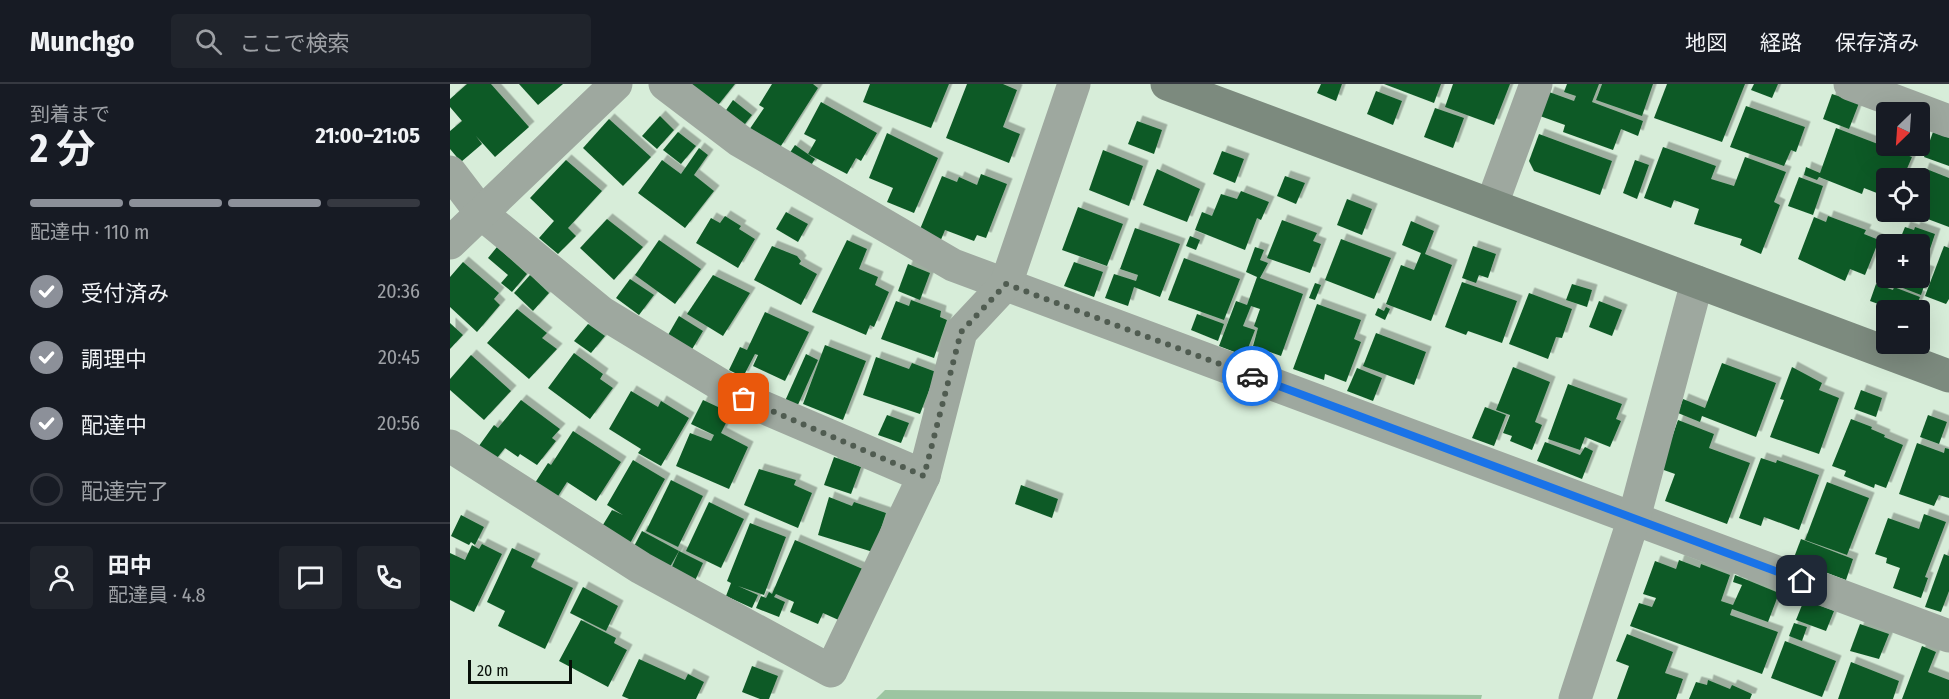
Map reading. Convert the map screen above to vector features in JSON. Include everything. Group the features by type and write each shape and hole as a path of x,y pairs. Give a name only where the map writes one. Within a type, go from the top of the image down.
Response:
{"street":[{"path":"450,243 616,84"},
{"path":"664,84 740,141 953,265 1949,636"},
{"path":"450,446 640,568 831,671 924,476 961,332 1006,284 1074,84"},
{"path":"1167,84 1949,376"},
{"path":"1492,204 1536,84"},
{"path":"1850,84 1949,121"},
{"path":"450,172 482,214 601,312 744,399 924,476"},
{"path":"1575,699 1634,518 1697,282"}],"green space":[{"path":"885,690 1482,695 1481,699 876,699"}],"building":[{"path":"467,84 491,84 529,127 495,157 476,136 482,144 461,162 450,149 450,131 462,121 450,107 450,99"},
{"path":"519,84 563,84 538,105"},
{"path":"680,84 735,84 715,109"},
{"path":"772,84 813,84 818,88 779,149 749,130 764,108 759,105"},
{"path":"870,84 949,84 931,128 863,102"},
{"path":"967,84 1003,84 1017,90 1003,127 1020,134 1009,163 946,138"},
{"path":"1321,84 1342,84 1336,101 1317,93"},
{"path":"1384,84 1441,84 1434,103"},
{"path":"1453,84 1510,84 1494,125 1445,107"},
{"path":"1567,84 1599,84 1592,102 1643,121 1638,136 1621,129 1613,150 1563,132 1565,125 1540,116 1549,92 1574,101 1576,96 1564,92"},
{"path":"1602,84 1653,84 1642,116 1596,100"},
{"path":"1667,84 1745,84 1722,142 1654,118"},
{"path":"1754,84 1778,84 1772,98 1751,90"},
{"path":"1376,91 1402,101 1393,125 1367,114"},
{"path":"1832,94 1859,103 1849,129 1823,119"},
{"path":"733,100 752,115 738,133 720,119"},
{"path":"821,102 877,133 861,161 856,158 847,174 808,154 816,140 804,134"},
{"path":"1746,106 1805,127 1796,152 1791,150 1784,166 1730,147"},
{"path":"1435,108 1464,118 1453,148 1424,137"},
{"path":"660,116 674,130 657,149 642,136"},
{"path":"609,119 651,157 623,186 583,148"},
{"path":"1137,121 1162,130 1154,154 1128,144"},
{"path":"1836,128 1876,143 1876,156 1912,157 1907,168 1876,168 1876,193 1864,188 1862,194 1819,177 1817,180 1804,175 1806,167 1820,173"},
{"path":"678,132 696,146 681,164 663,150"},
{"path":"1933,132 1949,138 1949,166 1924,157 1930,156 1930,140"},
{"path":"887,133 938,158 914,213 887,202 893,188 869,178"},
{"path":"1539,134 1612,161 1600,195 1534,171 1529,161"},
{"path":"795,145 815,159 810,167 785,160"},
{"path":"1663,147 1716,166 1711,179 1734,186 1745,157 1786,172 1774,202 1780,205 1761,254 1740,245 1742,239 1694,224 1699,209 1674,200 1671,208 1644,198"},
{"path":"699,148 708,155 694,175 714,191 685,228 638,193 662,160 681,174"},
{"path":"1103,150 1143,166 1129,206 1089,190"},
{"path":"1222,151 1244,159 1235,183 1213,174"},
{"path":"566,160 602,191 568,228 576,236 558,254 539,238 554,221 530,198"},
{"path":"1635,160 1649,165 1637,199 1623,193"},
{"path":"1157,169 1200,189 1187,222 1143,205"},
{"path":"1930,170 1949,178 1949,227 1930,220"},
{"path":"981,174 1007,184 986,238 977,235 974,241 945,230 940,242 918,234 942,176 957,182 959,177 977,185"},
{"path":"1285,176 1305,183 1296,204 1277,196"},
{"path":"1799,177 1823,186 1813,215 1788,206"},
{"path":"1241,191 1269,202 1261,220 1257,218 1245,250 1195,230 1202,212 1212,216 1221,194 1237,199"},
{"path":"1347,199 1372,209 1362,235 1337,225"},
{"path":"1078,207 1123,224 1107,266 1062,250"},
{"path":"786,212 808,224 798,242 776,229"},
{"path":"725,216 755,239 738,268 696,243 711,218 720,223"},
{"path":"1828,216 1866,230 1864,234 1876,239 1876,248 1865,275 1850,269 1845,281 1798,259 1814,217 1826,222"},
{"path":"607,219 643,247 614,280 580,248"},
{"path":"1282,220 1317,233 1313,241 1321,244 1310,273 1267,258"},
{"path":"1411,221 1434,231 1425,254 1452,265 1431,321 1386,304 1401,265 1414,270 1421,253 1402,245"},
{"path":"1905,227 1914,230 1915,227 1935,234 1930,249 1930,234 1902,234"},
{"path":"1135,228 1180,244 1160,297 1134,287 1128,306 1105,298 1114,274 1136,281 1138,275 1120,269"},
{"path":"1190,236 1200,240 1196,250 1186,246"},
{"path":"1341,239 1391,258 1374,299 1325,280"},
{"path":"659,240 701,269 675,304 635,275"},
{"path":"847,240 867,249 859,269 878,277 875,285 889,292 874,327 870,325 866,335 812,312"},
{"path":"772,246 797,256 801,261 799,264 817,274 801,305 754,280"},
{"path":"1473,246 1496,254 1488,278 1479,275 1476,283 1462,278"},
{"path":"1944,246 1949,248 1949,299 1946,304 1925,296 1930,288"},
{"path":"497,247 527,274 512,292 501,283 508,275 488,258"},
{"path":"1255,247 1264,250 1260,260 1268,263 1260,278 1303,294 1281,356 1253,346 1258,328 1254,326 1260,309 1251,306 1243,326 1255,330 1245,356 1219,346 1236,301 1247,305 1257,277 1246,272"},
{"path":"1184,258 1240,279 1224,320 1168,300"},
{"path":"463,262 499,293 494,299 500,305 477,332 450,307 450,277"},
{"path":"1074,262 1103,272 1094,297 1064,286"},
{"path":"908,264 930,273 920,300 898,291"},
{"path":"530,275 549,293 533,311 514,293"},
{"path":"713,275 750,293 723,336 687,314"},
{"path":"630,279 654,295 639,315 616,298"},
{"path":"1462,282 1517,301 1502,343 1468,331 1466,335 1445,327"},
{"path":"1315,283 1321,285 1315,300 1309,298"},
{"path":"1572,284 1592,290 1587,307 1566,300"},
{"path":"1876,284 1876,288 1893,290 1897,288 1920,297 1919,300 1876,300 1876,303 1870,301"},
{"path":"1903,288 1923,288 1921,295"},
{"path":"1529,293 1572,309 1562,338 1556,337 1548,359 1509,344"},
{"path":"911,300 941,311 940,317 947,320 934,358 881,339 896,301 909,306"},
{"path":"1599,301 1622,310 1612,336 1589,327"},
{"path":"1317,304 1361,320 1354,339 1361,342 1346,382 1325,374 1324,380 1293,369"},
{"path":"1386,307 1390,309 1385,320 1375,315 1378,308 1384,311"},
{"path":"517,309 547,333 542,338 557,349 529,379 487,343"},
{"path":"765,312 809,332 785,381 753,366 758,355 755,354 743,377 729,370 740,347 747,350"},
{"path":"1197,314 1224,324 1218,341 1191,330"},
{"path":"679,316 703,331 691,351 668,335"},
{"path":"450,323 463,335 450,349"},
{"path":"588,324 605,336 591,353 574,341"},
{"path":"1376,333 1426,352 1414,385 1363,366"},
{"path":"825,345 866,361 843,420 803,404"},
{"path":"574,353 603,374 600,379 613,388 590,419 548,388"},
{"path":"806,354 818,360 797,407 785,401"},
{"path":"471,355 511,391 484,420 450,390 450,379"},
{"path":"876,357 909,369 912,363 936,372 920,414 863,395"},
{"path":"1722,363 1776,383 1756,437 1702,416 1700,422 1678,413 1683,399 1705,408"},
{"path":"1513,367 1550,382 1535,422 1542,425 1532,450 1510,441 1512,436 1503,433 1510,415 1496,410"},
{"path":"1792,367 1822,383 1819,390 1839,398 1819,454 1770,437 1784,400 1780,399"},
{"path":"1357,368 1382,378 1373,401 1347,391"},
{"path":"1568,384 1622,404 1616,419 1621,421 1610,447 1585,437 1580,450 1548,439"},
{"path":"1861,390 1882,398 1876,417 1854,409"},
{"path":"631,391 658,407 661,401 689,418 661,466 638,453 641,449 609,429"},
{"path":"521,400 560,429 552,438 556,441 537,465 520,454 518,457 505,448 493,463 476,450 494,425 498,428"},
{"path":"703,400 731,413 721,433 748,447 729,489 676,466 690,433 711,441 714,435 691,424"},
{"path":"1485,407 1506,415 1494,446 1472,438"},
{"path":"887,415 909,423 901,443 878,435"},
{"path":"1928,415 1947,422 1939,444 1920,437"},
{"path":"1851,419 1872,427 1871,429 1885,435 1884,437 1903,445 1886,488 1875,484 1874,488 1844,476 1846,471 1832,466"},
{"path":"1678,420 1714,434 1709,448 1750,463 1727,524 1665,501 1675,474 1661,469"},
{"path":"573,431 621,462 596,501 567,482 553,504 531,489 548,463 551,465"},
{"path":"1545,442 1580,455 1585,447 1593,451 1582,479 1537,461"},
{"path":"1917,443 1944,453 1945,448 1949,449 1949,498 1939,495 1934,506 1899,494"},
{"path":"834,457 861,467 851,494 824,485"},
{"path":"1761,458 1776,463 1777,460 1819,475 1799,530 1764,517 1761,526 1739,518"},
{"path":"633,460 665,479 627,549 598,533 612,510 623,515 607,505"},
{"path":"759,469 796,480 794,485 812,493 798,528 744,505"},
{"path":"671,480 703,496 678,547 646,531"},
{"path":"1827,482 1869,498 1847,555 1805,540"},
{"path":"1021,485 1058,499 1052,518 1015,504"},
{"path":"829,497 852,506 854,502 886,513 873,552 818,535"},
{"path":"709,502 744,519 721,568 686,551"},
{"path":"1924,514 1946,522 1925,577 1928,578 1921,598 1893,588 1900,568 1886,563 1887,558 1875,554 1888,518 1919,529"},
{"path":"461,515 484,527 475,545 471,542 469,545 451,536"},
{"path":"750,523 786,537 764,595 738,586 758,595 752,608 726,596 731,583 727,581"},
{"path":"642,531 679,551 667,572 631,552"},
{"path":"1801,539 1853,559 1846,580 1793,560"},
{"path":"795,540 865,570 843,622 823,613 818,624 790,612 794,602 776,594 774,597 785,602 779,617 756,608 761,596 766,598 769,592 772,594"},
{"path":"482,544 502,554 474,612 450,600 450,553 465,560 472,545 479,549"},
{"path":"512,548 535,559 531,567 573,588 545,649 498,626 505,611 487,602"},
{"path":"679,551 703,563 694,583 670,571"},
{"path":"1944,554 1949,556 1949,591 1941,612 1925,607"},
{"path":"1679,560 1700,568 1701,564 1730,575 1721,601 1733,605 1742,585 1733,582 1735,575 1779,593 1768,622 1732,609 1730,615 1778,632 1762,674 1630,626 1639,603 1652,607 1656,598 1643,594 1655,561 1676,569"},
{"path":"583,587 618,606 606,631 570,613"},
{"path":"1804,600 1834,611 1826,631 1796,620"},
{"path":"581,620 616,638 614,643 627,650 608,687 559,661"},
{"path":"1794,623 1807,627 1802,641 1789,636"},
{"path":"1860,624 1889,634 1879,659 1850,651"},
{"path":"1627,634 1673,652 1665,673 1683,679 1676,699 1617,699 1629,666 1616,661"},
{"path":"1785,641 1836,661 1822,697 1771,678"},
{"path":"1922,646 1936,652 1928,672 1949,680 1949,699 1902,699"},
{"path":"639,659 685,680 688,674 704,682 696,699 629,699 622,696"},
{"path":"1851,662 1899,681 1893,699 1838,699"},
{"path":"752,666 778,676 769,699 760,699 742,692"},
{"path":"1708,680 1730,689 1732,685 1752,694 1750,699 1689,699 1696,682 1707,685"}],"way so far":[{"path":"744,399 924,476 961,332 1006,284 1252,376"}],"route":[{"path":"1252,376 1802,581"}]}
